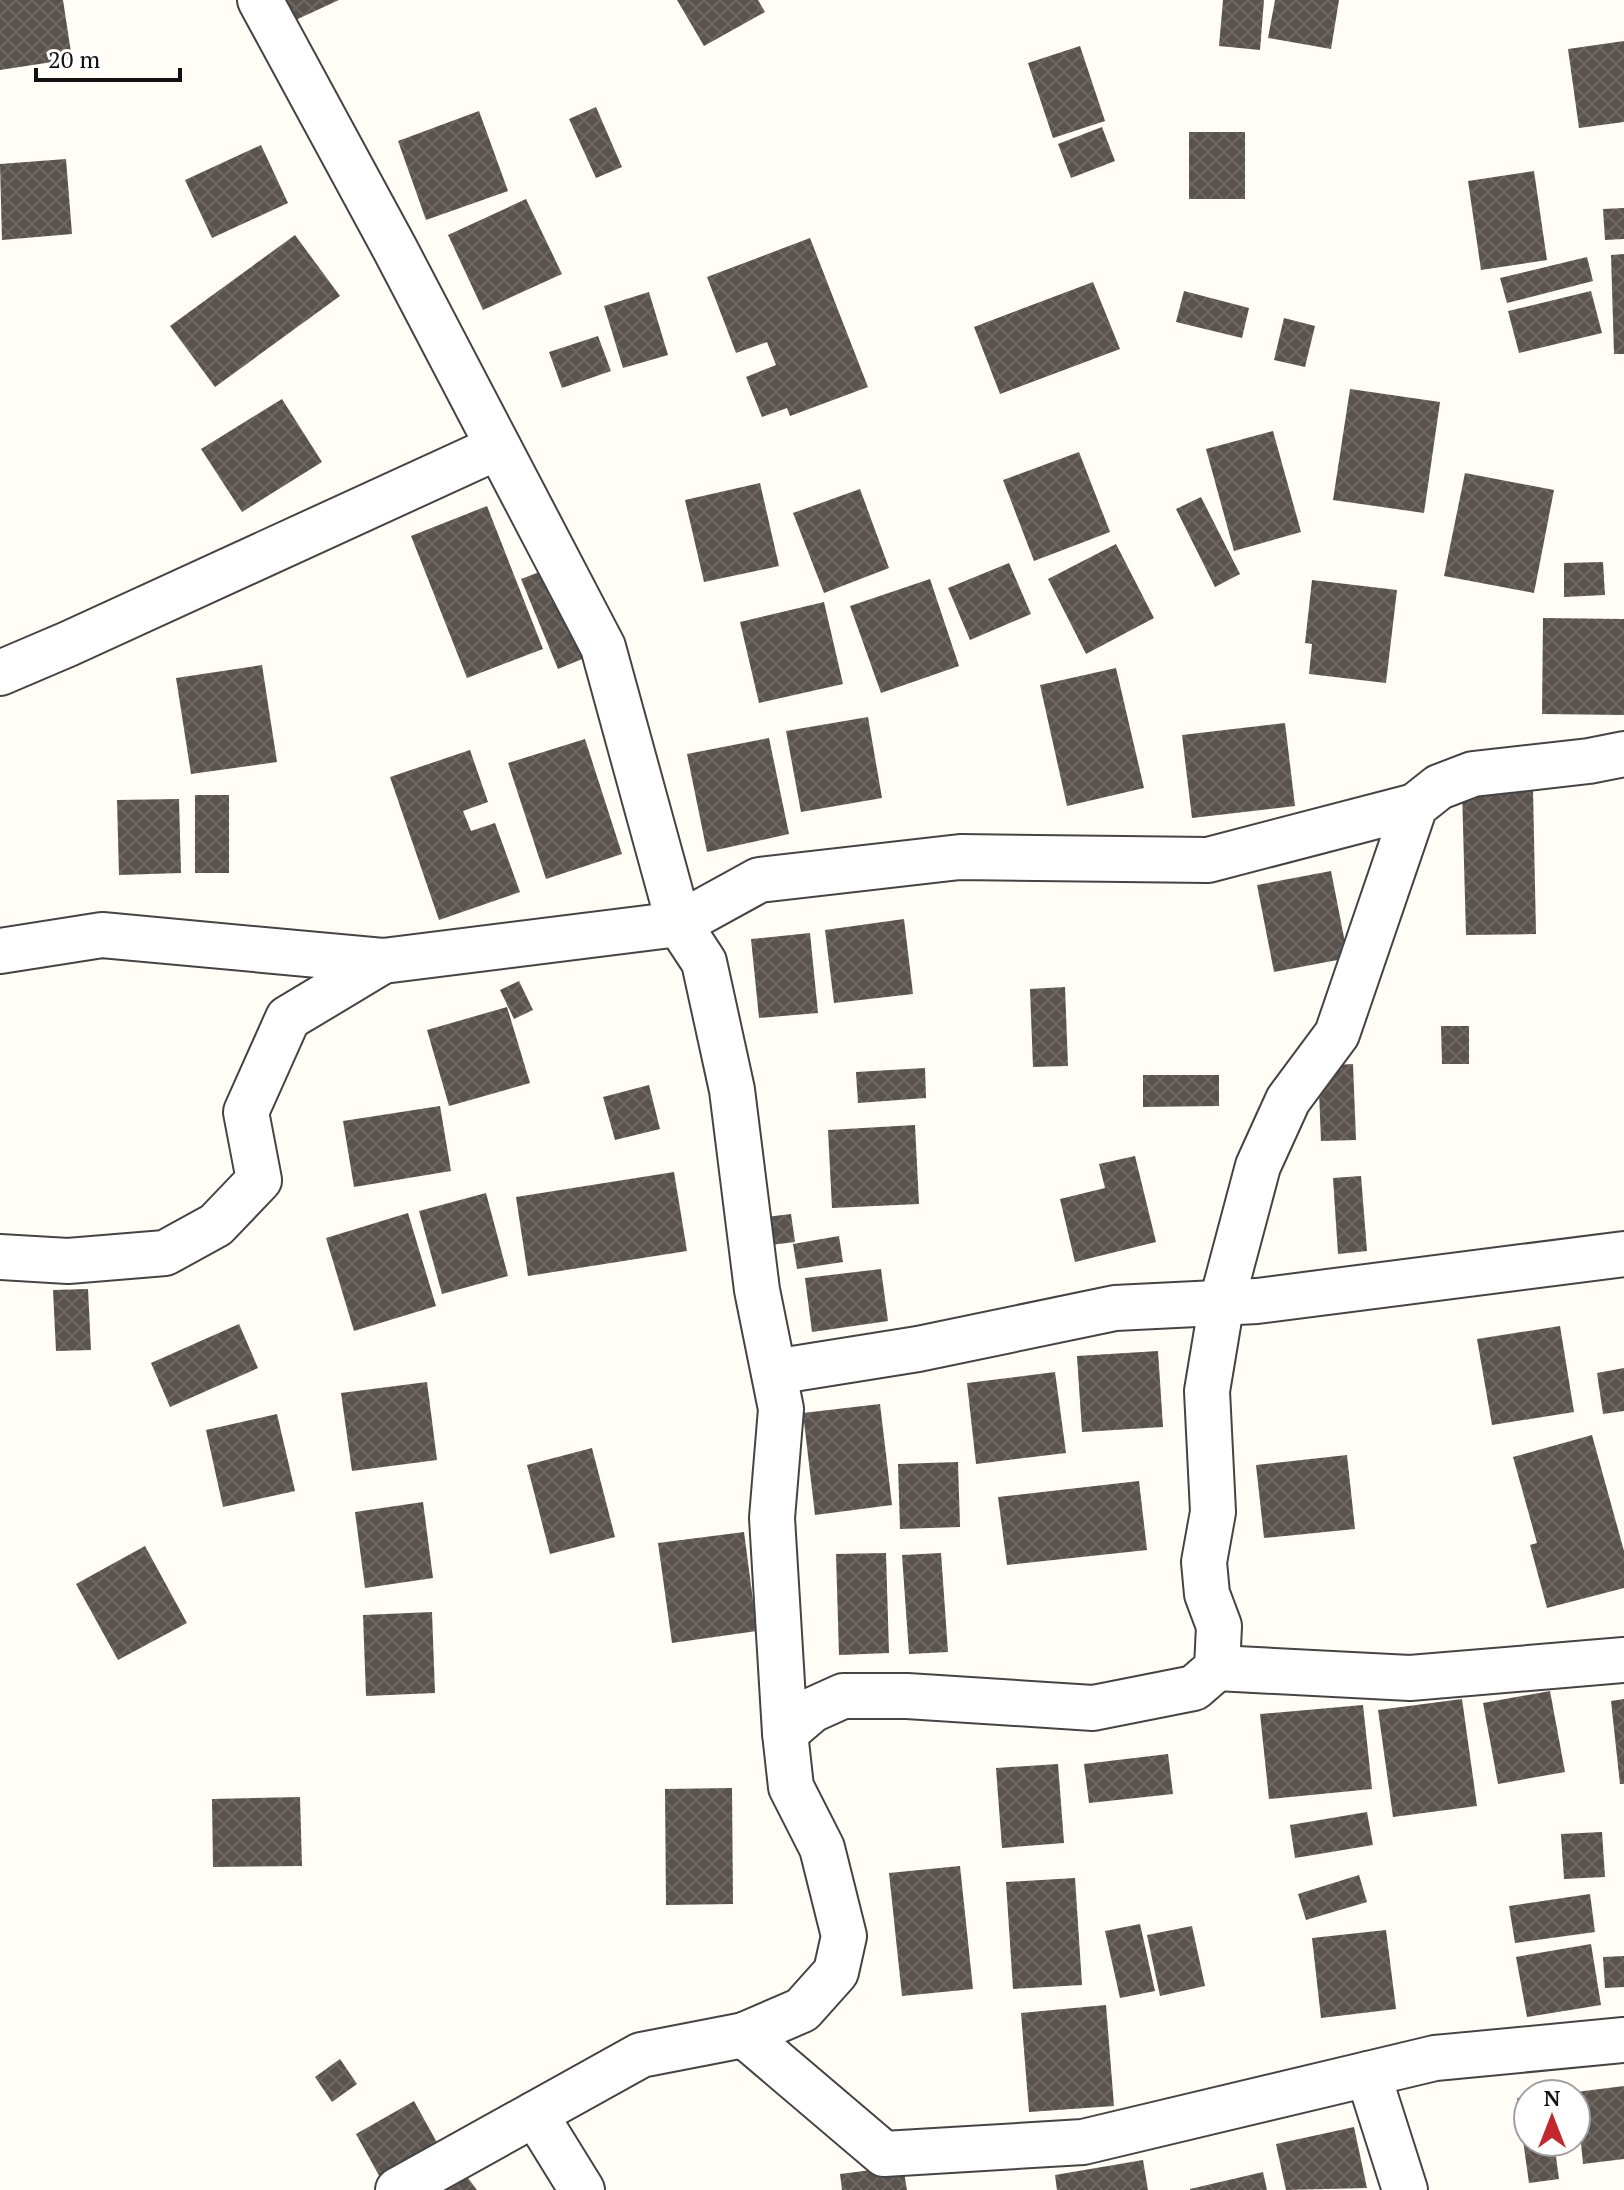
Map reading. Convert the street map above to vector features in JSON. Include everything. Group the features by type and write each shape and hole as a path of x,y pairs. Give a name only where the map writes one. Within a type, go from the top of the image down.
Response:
{"street":[{"path":"260,0 603,647 679,924 704,962 732,1090 757,1290 781,1409 772,1518 791,1787 822,1848 844,1936 836,1972 802,2010 744,2035 641,2055 398,2190"},
{"path":"0,673 498,447"},
{"path":"0,951 102,935 383,961 679,924 759,880 960,857 1208,860 1415,806 1439,787 1473,774 1624,754"},
{"path":"1217,1668 1219,1626 1207,1594 1204,1562 1213,1512 1207,1391 1222,1301 1258,1166 1288,1100 1337,1034 1415,806"},
{"path":"0,1257 68,1261 165,1253 216,1225 259,1180 246,1112 288,1018 383,961"},
{"path":"774,1372 918,1349 1115,1308 1257,1301 1624,1254"},
{"path":"785,1733 812,1710 843,1696 907,1696 1093,1708 1194,1688 1217,1668 1410,1678 1624,1660"},
{"path":"744,2035 884,2154 1083,2142 1435,2058 1624,2040"},
{"path":"1368,2074 1405,2190"},
{"path":"535,2114 582,2190"}],"building":[{"path":"0,0 63,0 72,59 0,70"},
{"path":"278,0 339,0 289,23"},
{"path":"677,0 758,0 765,12 704,46"},
{"path":"1223,0 1264,0 1260,50 1219,46"},
{"path":"1275,0 1339,0 1331,49 1268,38"},
{"path":"1624,41 1624,122 1579,128 1568,49"},
{"path":"1080,46 1105,121 1053,138 1028,63"},
{"path":"596,107 622,167 596,178 569,119"},
{"path":"479,111 508,191 426,220 398,141"},
{"path":"1102,127 1115,161 1071,178 1058,144"},
{"path":"1189,132 1245,132 1245,199 1189,199"},
{"path":"261,145 288,203 212,238 185,180"},
{"path":"66,159 72,234 2,240 0,164"},
{"path":"1534,171 1547,260 1481,270 1468,181"},
{"path":"526,199 562,274 483,310 448,235"},
{"path":"1624,208 1624,239 1605,240 1603,209"},
{"path":"295,235 340,296 215,387 170,326"},
{"path":"810,238 868,387 790,416 787,408 762,417 746,377 776,365 767,342 736,353 707,277"},
{"path":"1624,254 1624,354 1614,354 1611,255"},
{"path":"1587,257 1593,281 1507,303 1500,278"},
{"path":"1093,282 1120,349 1000,394 974,327"},
{"path":"1184,291 1249,308 1242,338 1176,322"},
{"path":"1591,291 1602,333 1519,353 1508,311"},
{"path":"649,292 668,355 623,368 604,306"},
{"path":"1284,318 1315,326 1305,367 1274,360"},
{"path":"598,336 611,371 562,388 549,352"},
{"path":"1350,389 1440,402 1424,513 1333,500"},
{"path":"282,399 322,462 242,512 201,449"},
{"path":"1273,431 1301,532 1234,551 1206,449"},
{"path":"1079,452 1110,532 1034,561 1003,480"},
{"path":"1465,473 1554,490 1534,593 1444,576"},
{"path":"760,483 779,566 704,582 685,500"},
{"path":"860,489 889,568 824,593 793,513"},
{"path":"1201,497 1240,574 1215,587 1176,509"},
{"path":"487,506 543,649 467,678 411,536"},
{"path":"1116,544 1154,618 1086,654 1048,579"},
{"path":"1603,562 1605,595 1564,597 1564,563"},
{"path":"1009,563 1031,614 970,640 948,588"},
{"path":"550,568 587,657 558,669 521,579"},
{"path":"930,579 959,666 881,693 850,606"},
{"path":"1312,580 1397,590 1386,683 1309,674 1312,644 1305,643"},
{"path":"824,602 843,684 759,703 740,622"},
{"path":"1543,618 1624,619 1624,715 1542,714"},
{"path":"262,665 277,762 191,774 176,678"},
{"path":"1116,668 1144,788 1067,806 1040,685"},
{"path":"868,717 882,798 801,812 786,731"},
{"path":"1285,723 1295,806 1192,818 1182,735"},
{"path":"769,738 789,834 707,852 687,754"},
{"path":"585,739 622,854 546,879 508,763"},
{"path":"470,750 488,802 463,811 471,831 495,823 520,892 439,920 390,777"},
{"path":"1533,789 1536,934 1466,935 1462,790"},
{"path":"195,795 229,795 229,873 195,873"},
{"path":"179,799 181,873 119,875 117,800"},
{"path":"1331,871 1348,958 1274,972 1257,885"},
{"path":"904,919 913,994 834,1003 825,930"},
{"path":"810,933 818,1013 759,1018 751,939"},
{"path":"519,981 533,1010 514,1019 500,990"},
{"path":"1065,987 1068,1066 1033,1067 1030,989"},
{"path":"507,1007 530,1083 449,1106 427,1030"},
{"path":"1441,1026 1469,1026 1469,1064 1442,1064"},
{"path":"1353,1064 1356,1140 1321,1141 1318,1066"},
{"path":"925,1068 926,1098 858,1103 856,1072"},
{"path":"1143,1075 1219,1075 1219,1106 1143,1107"},
{"path":"649,1085 660,1129 615,1140 603,1097"},
{"path":"440,1106 451,1171 354,1187 343,1121"},
{"path":"915,1125 919,1204 832,1208 828,1130"},
{"path":"1135,1156 1156,1242 1075,1262 1060,1199 1105,1188 1099,1164"},
{"path":"674,1172 687,1251 528,1276 516,1197"},
{"path":"1361,1176 1367,1251 1338,1254 1333,1178"},
{"path":"486,1193 508,1276 442,1294 419,1211"},
{"path":"408,1213 436,1306 354,1331 326,1238"},
{"path":"791,1214 795,1242 761,1246 758,1218"},
{"path":"839,1236 843,1262 797,1269 793,1244"},
{"path":"881,1269 888,1321 812,1332 805,1278"},
{"path":"88,1289 91,1350 56,1351 53,1290"},
{"path":"239,1324 258,1368 170,1407 151,1363"},
{"path":"1560,1326 1574,1412 1492,1425 1477,1339"},
{"path":"1158,1351 1163,1427 1082,1432 1077,1356"},
{"path":"1624,1368 1624,1411 1603,1414 1597,1373"},
{"path":"1055,1372 1066,1453 976,1464 967,1383"},
{"path":"427,1382 437,1460 352,1471 341,1393"},
{"path":"880,1404 892,1505 815,1515 803,1413"},
{"path":"277,1414 295,1491 223,1507 206,1430"},
{"path":"1592,1435 1624,1551 1624,1588 1547,1608 1530,1545 1537,1543 1513,1457"},
{"path":"592,1448 615,1537 550,1554 527,1465"},
{"path":"1347,1455 1355,1529 1264,1538 1256,1465"},
{"path":"958,1462 960,1527 900,1529 898,1464"},
{"path":"1139,1481 1147,1550 1007,1565 998,1497"},
{"path":"423,1502 433,1578 365,1588 355,1512"},
{"path":"744,1532 757,1631 672,1643 658,1543"},
{"path":"145,1546 187,1623 118,1660 76,1584"},
{"path":"886,1553 889,1653 839,1655 836,1554"},
{"path":"941,1553 948,1652 909,1654 902,1555"},
{"path":"432,1612 435,1693 366,1696 363,1615"},
{"path":"1550,1691 1565,1772 1498,1784 1483,1703"},
{"path":"1462,1699 1477,1806 1393,1817 1378,1710"},
{"path":"1624,1699 1624,1784 1620,1784 1611,1701"},
{"path":"1363,1705 1372,1789 1269,1799 1260,1714"},
{"path":"1168,1754 1173,1794 1089,1803 1084,1764"},
{"path":"1058,1764 1064,1843 1002,1848 996,1768"},
{"path":"732,1788 733,1904 666,1905 665,1789"},
{"path":"300,1797 302,1866 213,1867 212,1799"},
{"path":"1367,1812 1373,1845 1295,1858 1290,1825"},
{"path":"1602,1832 1605,1877 1564,1879 1561,1834"},
{"path":"960,1866 973,1989 902,1996 889,1873"},
{"path":"1359,1875 1367,1902 1306,1920 1298,1894"},
{"path":"1075,1878 1082,1985 1013,1989 1006,1882"},
{"path":"1590,1894 1595,1932 1515,1943 1509,1906"},
{"path":"1140,1924 1155,1991 1120,1998 1105,1931"},
{"path":"1192,1926 1205,1986 1160,1996 1147,1935"},
{"path":"1386,1930 1396,2009 1321,2018 1312,1938"},
{"path":"1591,1944 1601,2005 1527,2017 1516,1957"},
{"path":"1624,1956 1624,1987 1605,1988 1603,1957"},
{"path":"1106,2005 1114,2106 1029,2112 1021,2013"},
{"path":"340,2059 357,2084 332,2102 315,2077"},
{"path":"1624,2086 1624,2159 1583,2164 1582,2158 1592,2158 1592,2090"},
{"path":"414,2101 445,2157 387,2190 356,2134"},
{"path":"1354,2127 1367,2188 1286,2190 1276,2144"},
{"path":"1525,2158 1556,2158 1559,2179 1529,2183"},
{"path":"1143,2160 1148,2190 1057,2190 1055,2175"},
{"path":"903,2166 907,2190 842,2190 840,2174"},
{"path":"462,2170 477,2190 436,2190"},
{"path":"1263,2172 1267,2190 1190,2190 1190,2189"}]}
